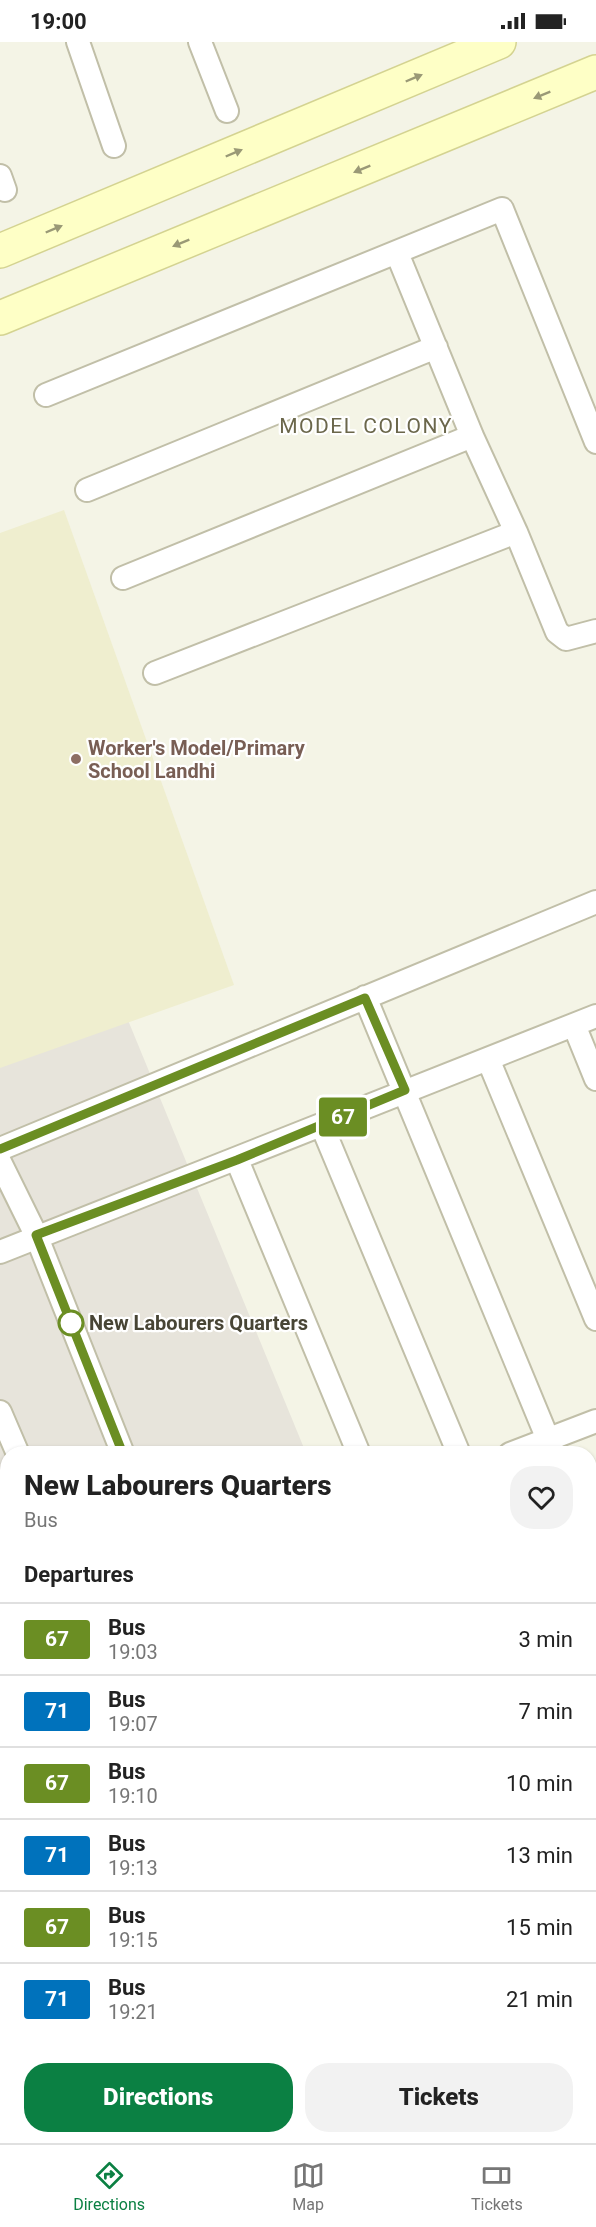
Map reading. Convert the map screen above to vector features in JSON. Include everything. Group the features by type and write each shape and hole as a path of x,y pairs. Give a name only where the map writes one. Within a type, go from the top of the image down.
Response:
{"street":[{"path":"78,42 114,146"},
{"path":"200,42 227,111"},
{"path":"0,251 499,42"},
{"path":"0,318 596,72"},
{"path":"46,395 502,209 596,442"},
{"path":"397,252 472,435 516,532 557,632 566,639 596,631"},
{"path":"87,490 436,347"},
{"path":"123,578 472,435"},
{"path":"155,674 516,532"},
{"path":"0,1149 596,902"},
{"path":"365,998 551,1446 596,1421"},
{"path":"0,1252 36,1235 237,1160 405,1090 596,1016"},
{"path":"574,1025 596,1078"},
{"path":"488,1059 596,1319"},
{"path":"322,1126 456,1446"},
{"path":"237,1160 356,1446"},
{"path":"0,1162 36,1235 120,1446"},
{"path":"0,1412 15,1446"}],"shaded area":[{"name":"Worker's Model/Primary School Landhi","path":"64,510 234,985 0,1068 0,533"},
{"path":"0,709 303,1446 0,1446"}],"bus line":[{"name":"67","path":"0,1149 365,998 405,1090 237,1160 36,1235 120,1446"}],"place":[{"name":"Worker's Model/Primary School Landhi","path":"76,759"},
{"name":"New Labourers Quarters","path":"71,1323"}],"district":[{"name":"MODEL COLONY","path":"366,426"}]}
